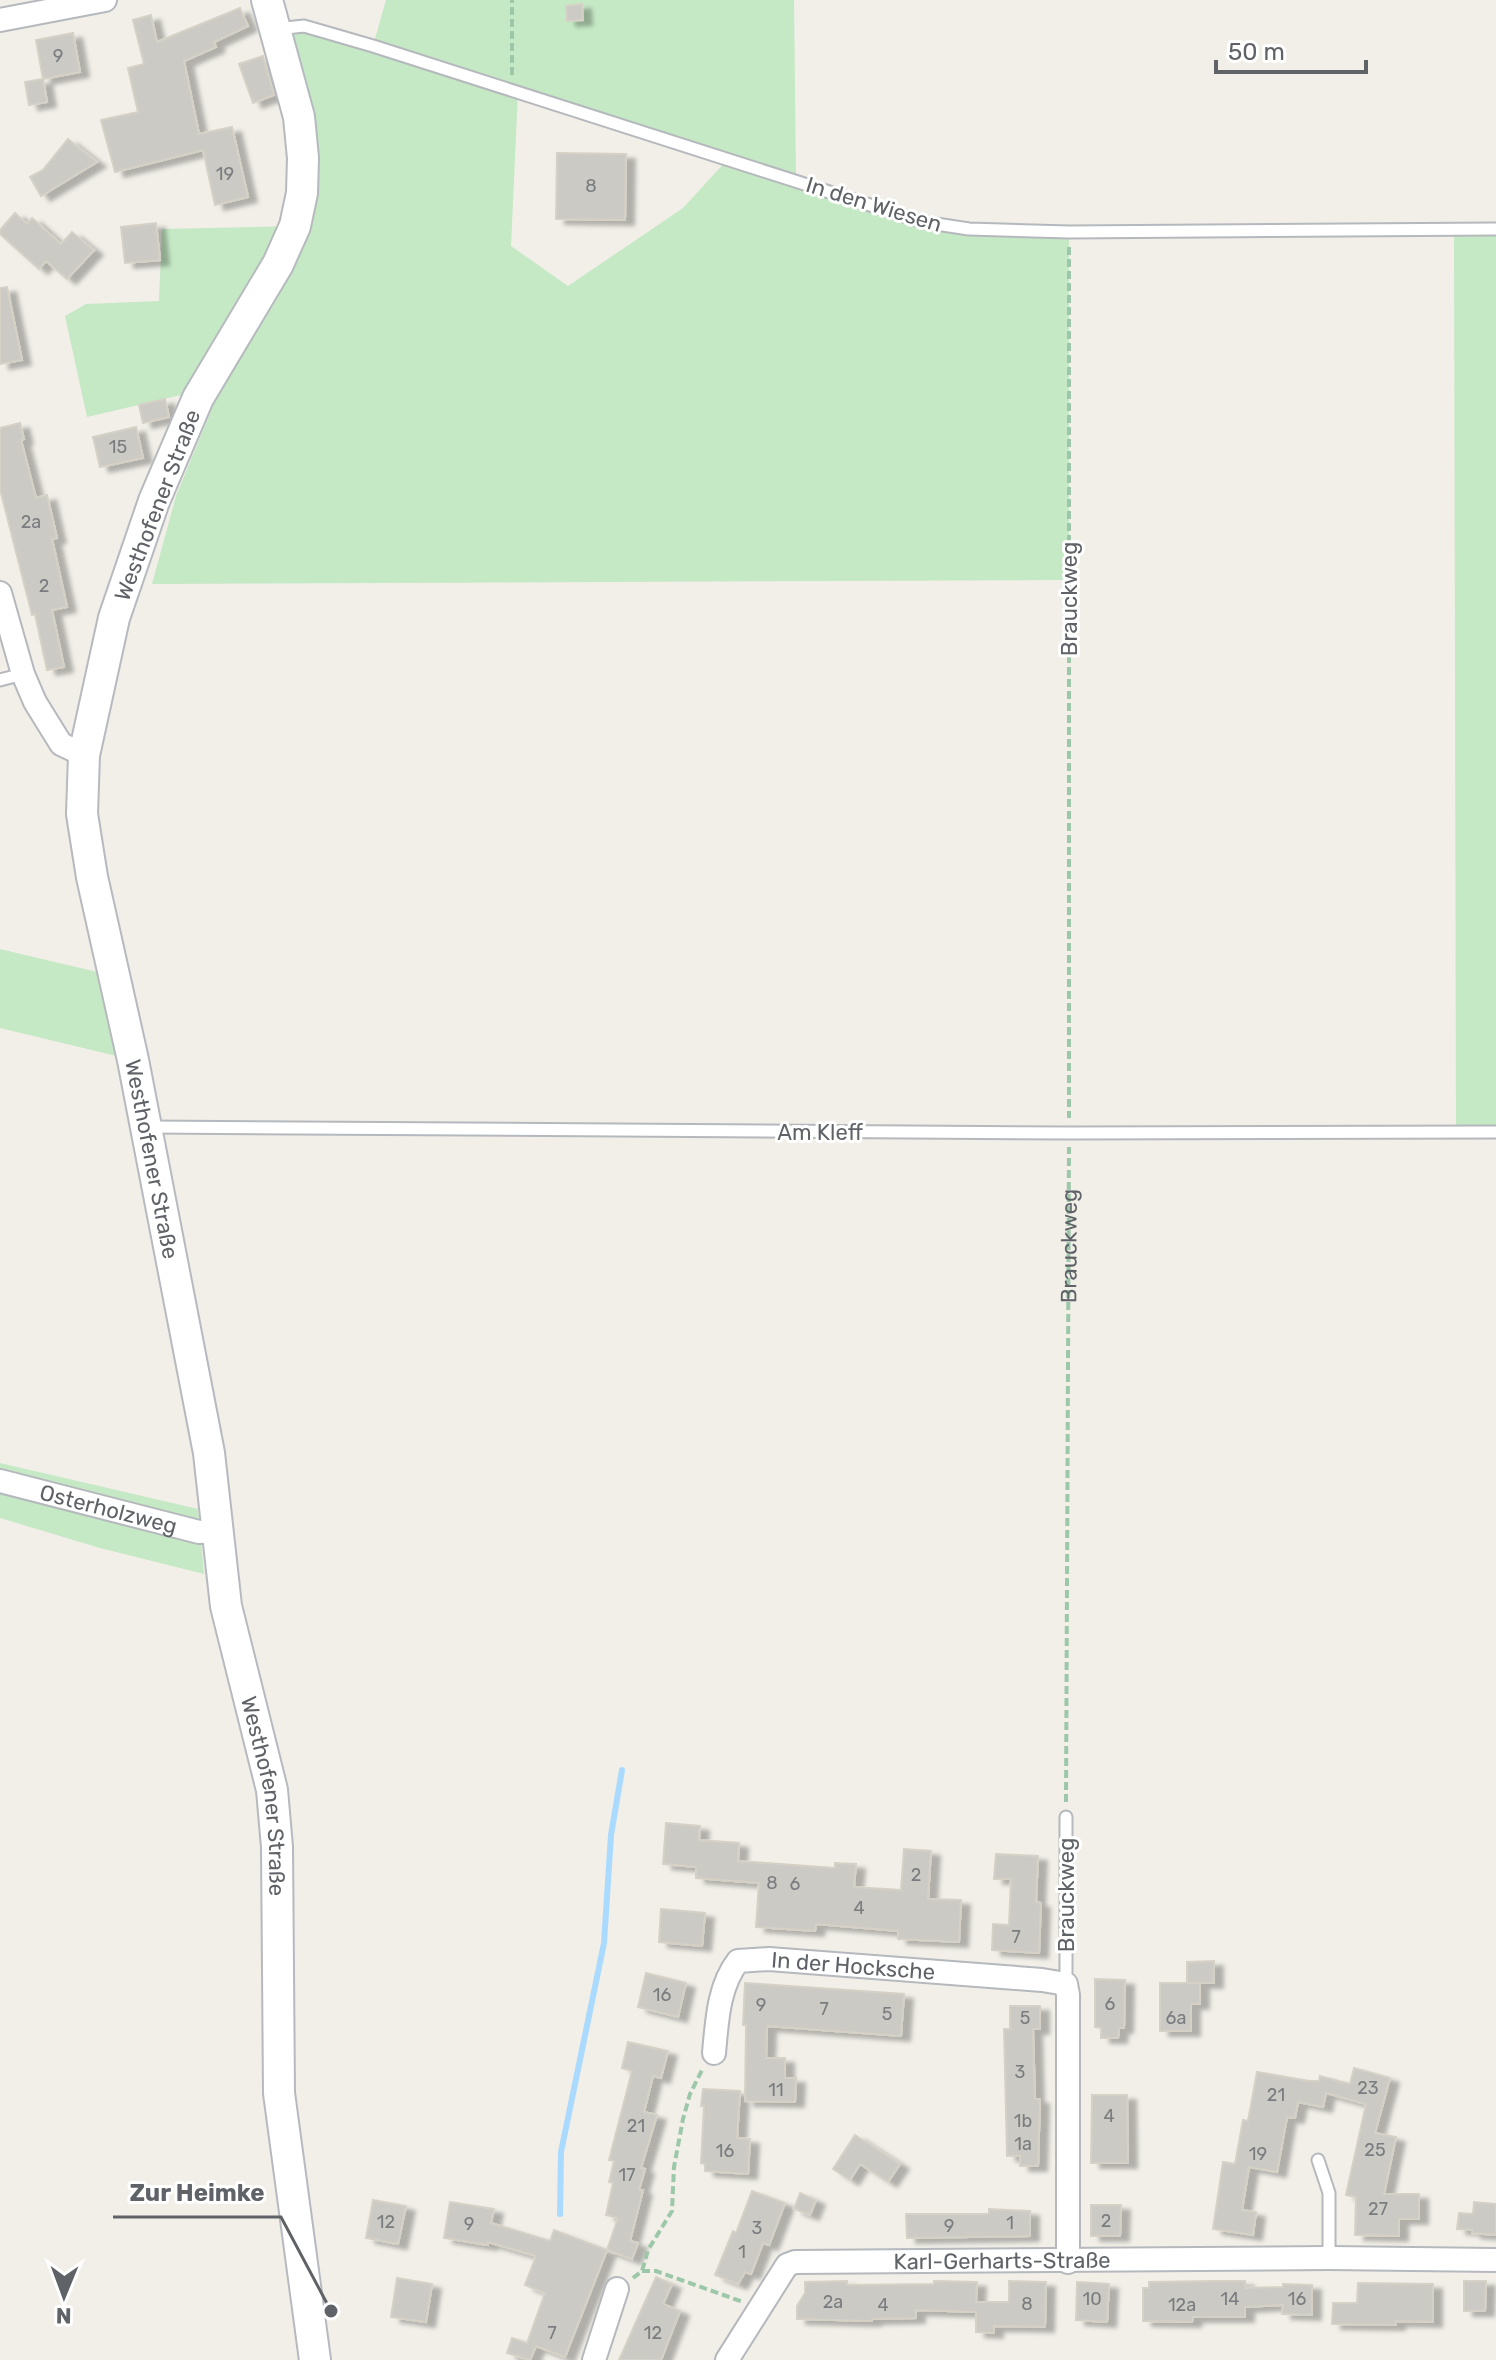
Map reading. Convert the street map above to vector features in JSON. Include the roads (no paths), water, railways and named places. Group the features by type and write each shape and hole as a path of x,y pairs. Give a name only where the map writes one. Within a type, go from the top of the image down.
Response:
{"street":[{"path":"0,20 105,0"},
{"name":"Westhofener Straße","path":"267,0 299,117 302,193 295,226 278,264 198,398 154,501 114,618 84,755 82,814 209,1453 226,1606 272,1790 277,1847 279,2093 315,2360"},
{"path":"2,605 35,702 61,744 84,755"},
{"name":"Osterholzweg","path":"0,1481 199,1532 217,1531"},
{"name":"In der Hocksche","path":"714,2053 718,2008 729,1972 738,1961 769,1959 1066,1984"},
{"name":"Brauckweg","path":"1066,1984 1068,2262"},
{"name":"Karl-Gerharts-Straße","path":"727,2360 787,2265 795,2262 1329,2258 1496,2260"},
{"path":"594,2360 617,2289"}],"lane":[{"name":"In den Wiesen","path":"276,29 304,26 923,222 969,229 1069,232 1496,229"},
{"path":"0,680 23,674"},
{"name":"Am Kleff","path":"145,1127 1069,1133 1496,1132"},
{"name":"Brauckweg","path":"1066,1817 1066,1984"},
{"path":"1318,2160 1329,2193 1329,2258"}],"waterway":[{"path":"560,2214 561,2152 604,1943 611,1835 622,1770"}],"place":[{"name":"Zur Heimke","path":"331,2311"}]}
